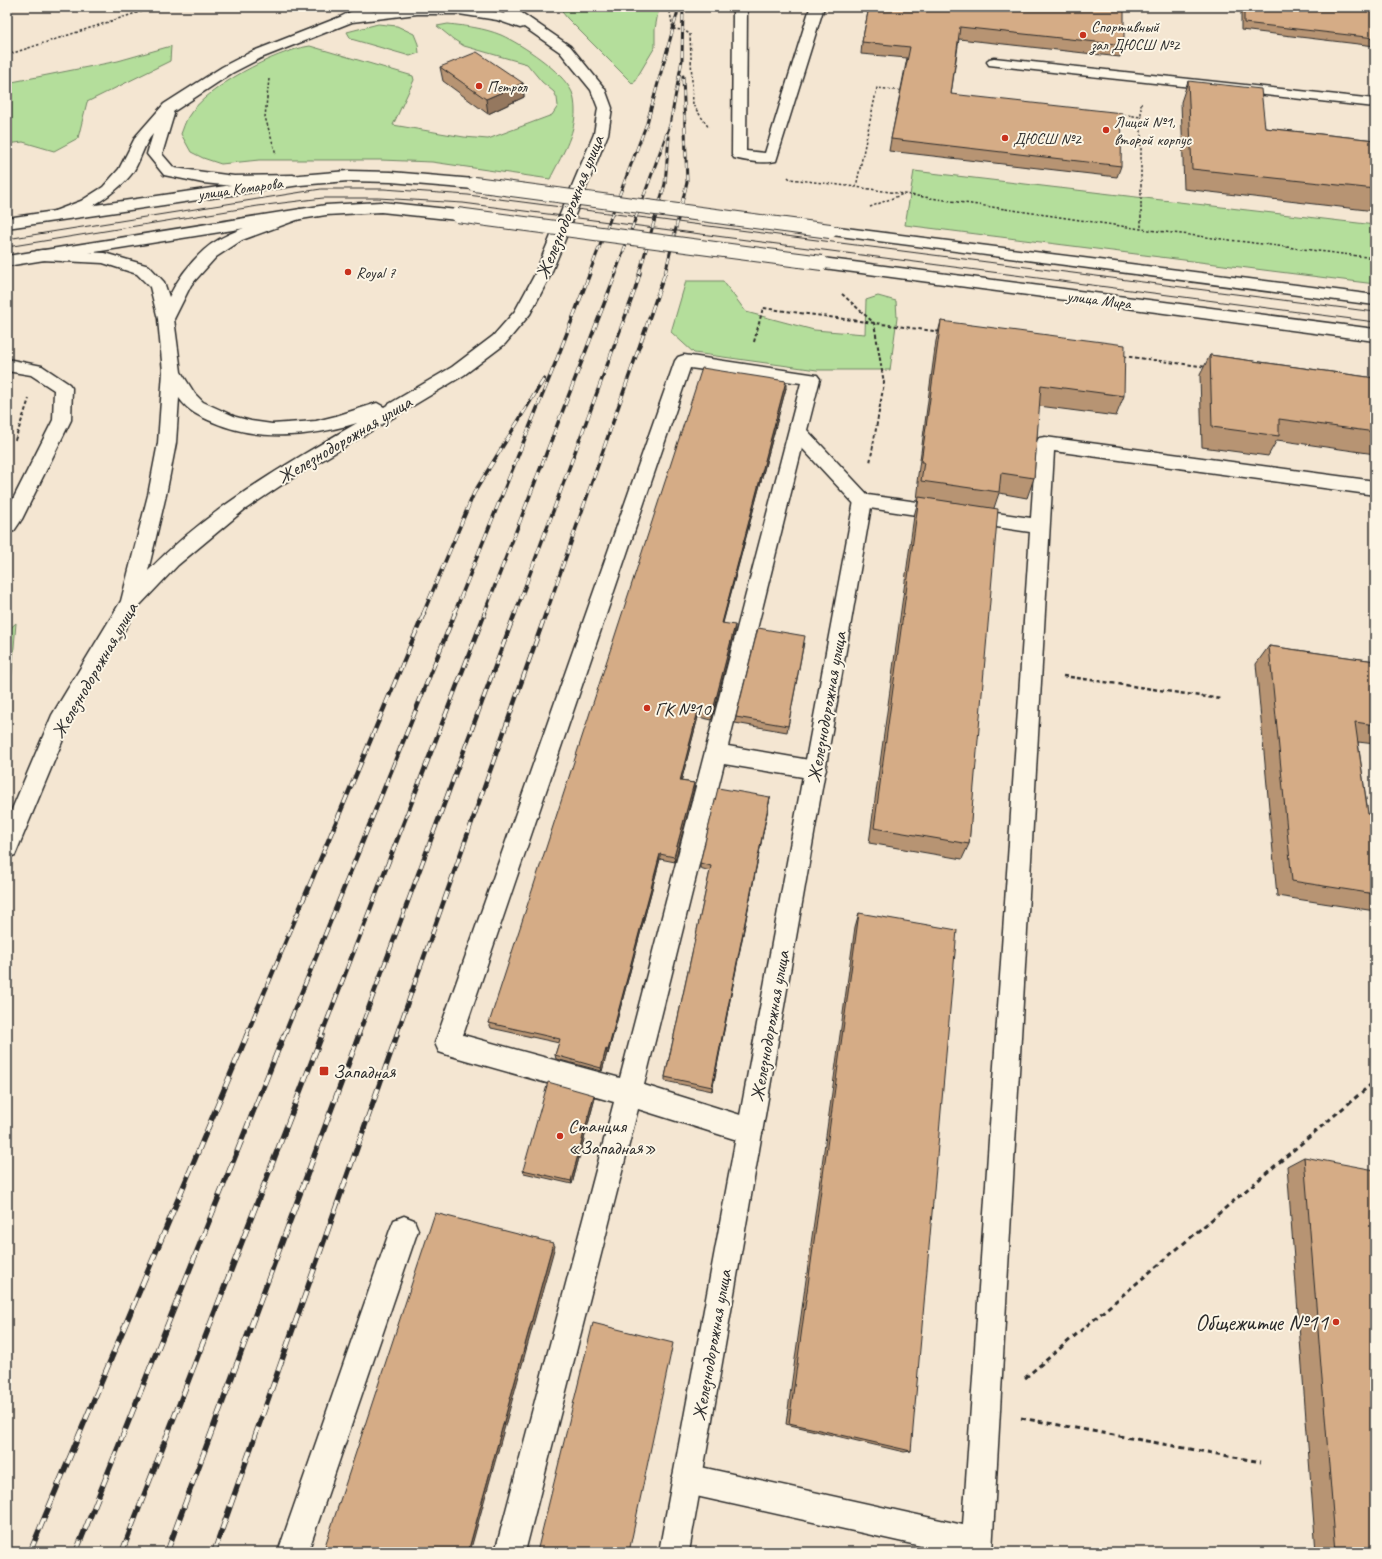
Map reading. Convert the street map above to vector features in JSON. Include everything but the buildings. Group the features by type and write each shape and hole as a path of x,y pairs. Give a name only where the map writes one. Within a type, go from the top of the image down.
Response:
{"main road":[{"path":"57,215 86,204 108,190 126,171 141,139 169,107 227,70 256,55 345,20 370,7"},
{"path":"504,7 537,31"},
{"path":"740,7 739,155 771,158 817,8 819,7"},
{"path":"345,20 386,13 465,10 486,13 511,20 537,31"},
{"name":"Железнодорожная улица","path":"7,848 63,715 131,602 171,560 237,505 279,477 458,371 499,340 522,314 542,276 601,134 604,108 598,88 564,50 537,31"},
{"path":"994,62 1375,103"},
{"path":"169,107 154,154 169,172 234,181 300,180"},
{"name":"улица Комарова","path":"7,223 300,180 348,176 391,177 474,184 830,231"},
{"name":"улица Комарова","path":"7,261 326,210 381,208 457,215 822,263"},
{"path":"166,319 184,283 210,253 236,237 300,214"},
{"name":"улица Мира","path":"830,231 1375,300"},
{"path":"42,255 104,258 143,270 158,286 166,319 172,372 167,443 157,495 131,602"},
{"name":"улица Мира","path":"822,263 1375,335"},
{"path":"510,1552 629,1093 811,379 684,361 448,1043 629,1093 750,1132"},
{"path":"7,365 36,370 63,388 62,420 10,517"},
{"path":"172,372 194,405 218,418 243,426 280,430 314,428 361,416 458,371"},
{"path":"798,432 863,501 1040,526"},
{"path":"687,1479 977,1548 1044,443 1375,488"},
{"name":"Железнодорожная улица","path":"674,1552 863,501"},
{"path":"716,753 815,770"},
{"path":"293,1552 404,1230"}],"path":[{"path":"7,55 136,13 163,7"},
{"path":"669,7 673,29 683,30 690,34 693,105 705,124 739,155"},
{"path":"256,55 270,68 265,117 278,160"},
{"path":"1140,78 1141,229"},
{"path":"856,187 877,88 908,91"},
{"path":"1118,114 1141,117"},
{"path":"771,158 790,179 856,187 1141,229 1375,258"},
{"path":"841,293 874,323 884,383 863,501"},
{"path":"746,370 763,308 944,332"},
{"path":"1116,355 1210,368"},
{"path":"14,444 30,395"},
{"path":"1031,671 1221,699"},
{"path":"985,1412 1375,1081"},
{"path":"985,1412 1261,1462"}],"green space":[{"path":"558,7 659,7 655,29 655,47 633,84 567,18"},
{"path":"378,24 397,26 414,34 418,44 419,53 410,56 351,39 347,32"},
{"path":"448,24 488,31 510,39 541,59 567,84 574,99 575,119 567,146 550,179 432,162 380,160 259,160 221,164 191,152 181,134 188,117 197,106 225,83 243,72 279,55 295,49 310,46 413,76 414,80 393,125 464,137 488,139 552,115 558,106 557,98 554,92 542,82 527,64 464,46 437,26"},
{"path":"171,46 170,61 87,102 78,138 54,151 23,142 7,144 7,83 118,61"},
{"path":"914,171 1375,225 1375,284 905,225"},
{"path":"686,281 723,281 746,312 814,330 865,334 866,300 878,296 896,301 897,318 890,370 817,370 694,353 671,332"},
{"path":"16,623 10,695 7,702 7,631"}],"tram line":[{"path":"7,239 321,189 384,189 468,195 1375,312"},
{"path":"7,247 258,206 323,198 378,198 463,203 1375,322"}],"railway":[{"path":"589,274 647,123 679,7"},
{"path":"615,274 670,125 682,60 683,7"},
{"path":"665,274 687,182 683,76"},
{"path":"639,274 665,184 669,137"},
{"path":"454,614 557,359 590,273"},
{"path":"484,614 616,273"},
{"path":"515,614 640,273"},
{"path":"546,614 665,273"},
{"path":"423,614 474,493 544,379"},
{"path":"246,1036 424,613"},
{"path":"284,1036 455,613"},
{"path":"321,1036 485,613"},
{"path":"358,1036 515,613"},
{"path":"396,1036 546,613"},
{"path":"30,1552 247,1035"},
{"path":"76,1552 284,1035"},
{"path":"122,1552 322,1035"},
{"path":"167,1552 359,1035"},
{"path":"214,1552 397,1035"}],"place":[{"name":"Спортивный зал ДЮСШ №2","path":"1083,35"},
{"name":"Петрол","path":"479,86"},
{"name":"Лицей №1, второй корпус","path":"1106,130"},
{"name":"ДЮСШ №2","path":"1005,138"},
{"name":"Royal 7","path":"348,272"},
{"name":"ГК №10","path":"647,708"},
{"name":"Западная","path":"324,1071"},
{"name":"Станция «Западная»","path":"560,1136"},
{"name":"Общежитие №11","path":"1336,1322"}]}
